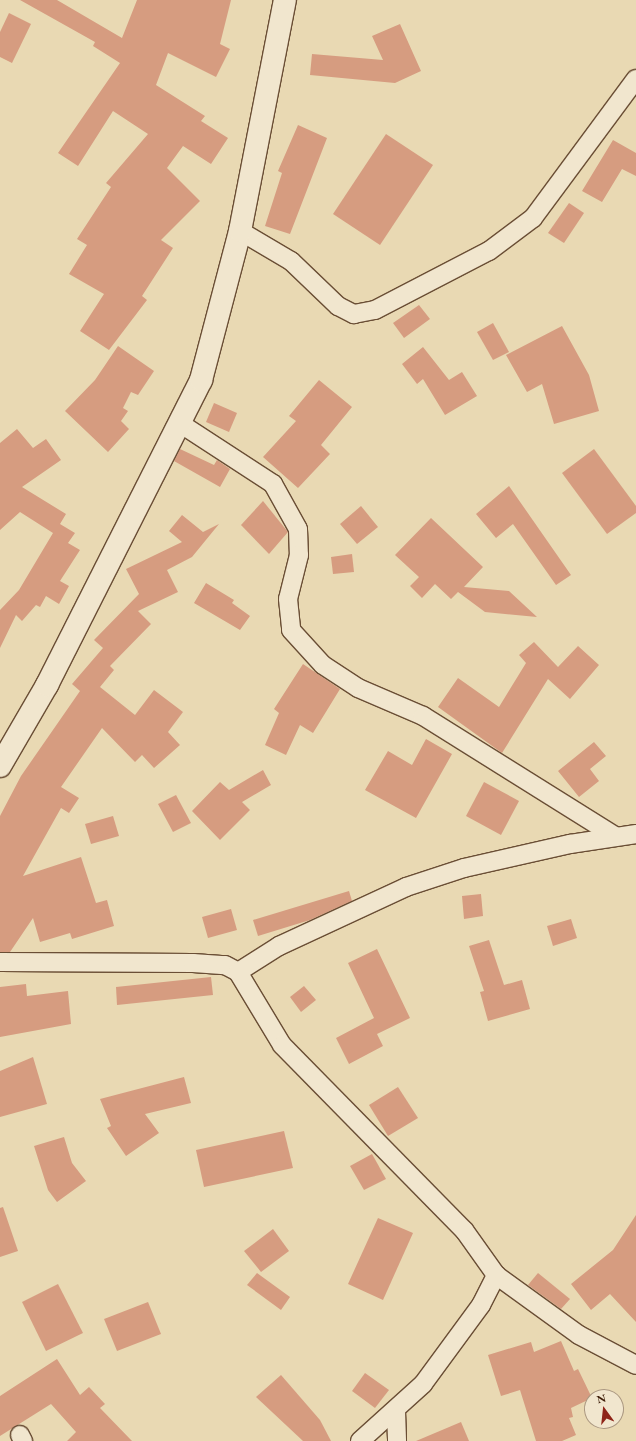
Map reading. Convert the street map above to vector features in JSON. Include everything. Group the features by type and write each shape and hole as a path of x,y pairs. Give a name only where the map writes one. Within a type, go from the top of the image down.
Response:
{"main road":[{"path":"0,766 47,685 181,424 201,380 240,231 285,0"}],"street":[{"path":"240,231 292,261 338,306 354,314 375,310 489,251 533,218 636,79"},
{"path":"181,424 273,484 298,529 300,555 288,599 291,630 323,665 358,688 423,716 614,836"},
{"path":"238,972 279,946 406,887 464,868 614,836 636,834"},
{"path":"0,962 193,963 225,965 238,972 282,1045 464,1230 496,1275 579,1335 636,1365"},
{"path":"360,1441 396,1411 454,1344 481,1305 496,1275"},
{"path":"396,1411 397,1441"}],"building":[{"path":"20,0 57,0 122,38 137,0 231,0 220,44 230,49 216,77 168,53 156,85 205,116 201,121 228,138 211,164 183,146 167,168 200,201 161,240 173,248 142,296 147,300 109,350 80,331 104,294 69,274 87,245 77,239 111,187 106,183 148,134 113,111 78,166 58,153 120,63 93,46 95,42"},
{"path":"9,13 31,24 12,63 0,57 0,32"},
{"path":"400,24 421,71 395,83 310,75 312,54 383,60 372,36"},
{"path":"298,125 327,138 290,234 265,226 282,173 278,171"},
{"path":"386,134 433,165 380,245 333,214"},
{"path":"613,140 636,153 636,176 622,169 602,202 582,191"},
{"path":"569,203 584,213 564,243 548,233"},
{"path":"419,305 430,319 404,338 393,323"},
{"path":"493,323 509,352 493,360 477,332"},
{"path":"562,326 589,375 599,411 554,424 542,384 527,392 506,355"},
{"path":"118,346 154,371 138,395 131,392 123,408 128,411 121,421 129,429 108,452 65,411 95,380"},
{"path":"423,347 449,380 462,372 477,396 445,415 423,379 417,384 402,364"},
{"path":"319,380 352,407 321,445 330,454 298,488 263,457 296,421 289,416"},
{"path":"214,403 237,413 229,432 206,422"},
{"path":"17,429 33,448 46,439 61,460 22,487 66,514 60,524 75,533 68,543 80,550 60,581 69,586 59,604 46,596 40,607 36,605 22,621 16,615 0,648 0,610 19,590 53,533 20,512 0,530 0,443"},
{"path":"180,449 214,465 217,460 230,469 220,487 174,461"},
{"path":"594,449 636,506 636,513 607,534 562,473"},
{"path":"509,486 571,575 556,585 513,524 496,538 476,514"},
{"path":"263,501 288,532 269,554 241,525"},
{"path":"361,506 378,527 357,544 340,524"},
{"path":"182,515 203,532 219,524 192,557 167,570 178,592 138,611 151,624 110,666 114,670 100,687 135,715 154,690 183,712 168,732 180,745 154,768 142,755 135,762 102,728 61,787 79,798 69,813 61,808 23,876 81,857 96,903 107,900 114,926 72,939 70,933 40,942 33,918 10,952 0,952 0,816 21,776 80,691 72,684 103,648 94,640 139,594 126,569 182,542 169,531"},
{"path":"431,518 483,567 464,587 509,591 537,617 485,612 458,592 451,599 435,584 422,598 410,586 419,577 395,555"},
{"path":"352,554 354,572 333,574 331,557"},
{"path":"206,583 234,600 232,603 250,616 240,630 194,603"},
{"path":"534,642 558,667 578,646 599,665 570,699 548,679 502,753 438,707 458,678 499,707 526,663 519,655"},
{"path":"303,664 340,689 313,733 300,725 286,755 265,745 279,713 274,709"},
{"path":"426,739 452,754 416,818 365,790 388,751 412,765"},
{"path":"594,742 606,756 590,769 599,781 579,797 558,771"},
{"path":"263,770 271,785 242,802 250,810 220,840 192,811 220,782 229,790"},
{"path":"484,782 519,801 501,835 466,816"},
{"path":"176,795 191,823 173,832 158,804"},
{"path":"113,816 119,836 91,844 85,824"},
{"path":"349,891 352,901 310,920 258,936 253,920"},
{"path":"481,894 483,916 464,919 462,896"},
{"path":"231,909 237,930 208,938 202,917"},
{"path":"571,919 577,938 553,946 547,926"},
{"path":"489,940 504,985 522,980 530,1009 488,1021 480,992 484,991 469,946"},
{"path":"377,949 410,1018 377,1034 383,1046 349,1064 336,1038 374,1018 348,963"},
{"path":"211,977 213,995 117,1005 116,987"},
{"path":"26,984 27,996 68,991 71,1024 0,1037 0,987"},
{"path":"304,986 316,1000 301,1012 290,997"},
{"path":"33,1057 47,1104 0,1117 0,1071"},
{"path":"184,1077 191,1103 145,1114 159,1133 126,1156 107,1128 111,1126 100,1099"},
{"path":"398,1087 418,1118 388,1136 369,1105"},
{"path":"284,1131 293,1168 204,1187 196,1150"},
{"path":"64,1137 72,1163 86,1181 57,1202 48,1190 34,1146"},
{"path":"372,1154 386,1179 364,1190 350,1166"},
{"path":"3,1207 18,1251 0,1257 0,1208"},
{"path":"636,1215 636,1322 610,1294 591,1310 571,1284 613,1250"},
{"path":"378,1218 413,1233 383,1300 348,1284"},
{"path":"273,1229 289,1251 261,1272 244,1251"},
{"path":"257,1273 290,1297 281,1310 247,1285"},
{"path":"538,1273 570,1299 561,1309 528,1285"},
{"path":"58,1284 83,1333 46,1351 22,1302"},
{"path":"148,1302 161,1334 117,1351 104,1319"},
{"path":"561,1341 574,1371 578,1369 588,1389 584,1389 584,1402 571,1408 573,1417 569,1418 576,1435 562,1441 536,1441 520,1390 501,1396 488,1355 531,1342 534,1352"},
{"path":"57,1359 80,1395 89,1387 105,1404 100,1408 132,1441 67,1441 76,1432 51,1404 0,1436 0,1396"},
{"path":"365,1373 389,1390 375,1408 352,1391"},
{"path":"281,1375 320,1420 331,1441 303,1441 256,1397"},
{"path":"461,1422 469,1441 416,1441"}]}
